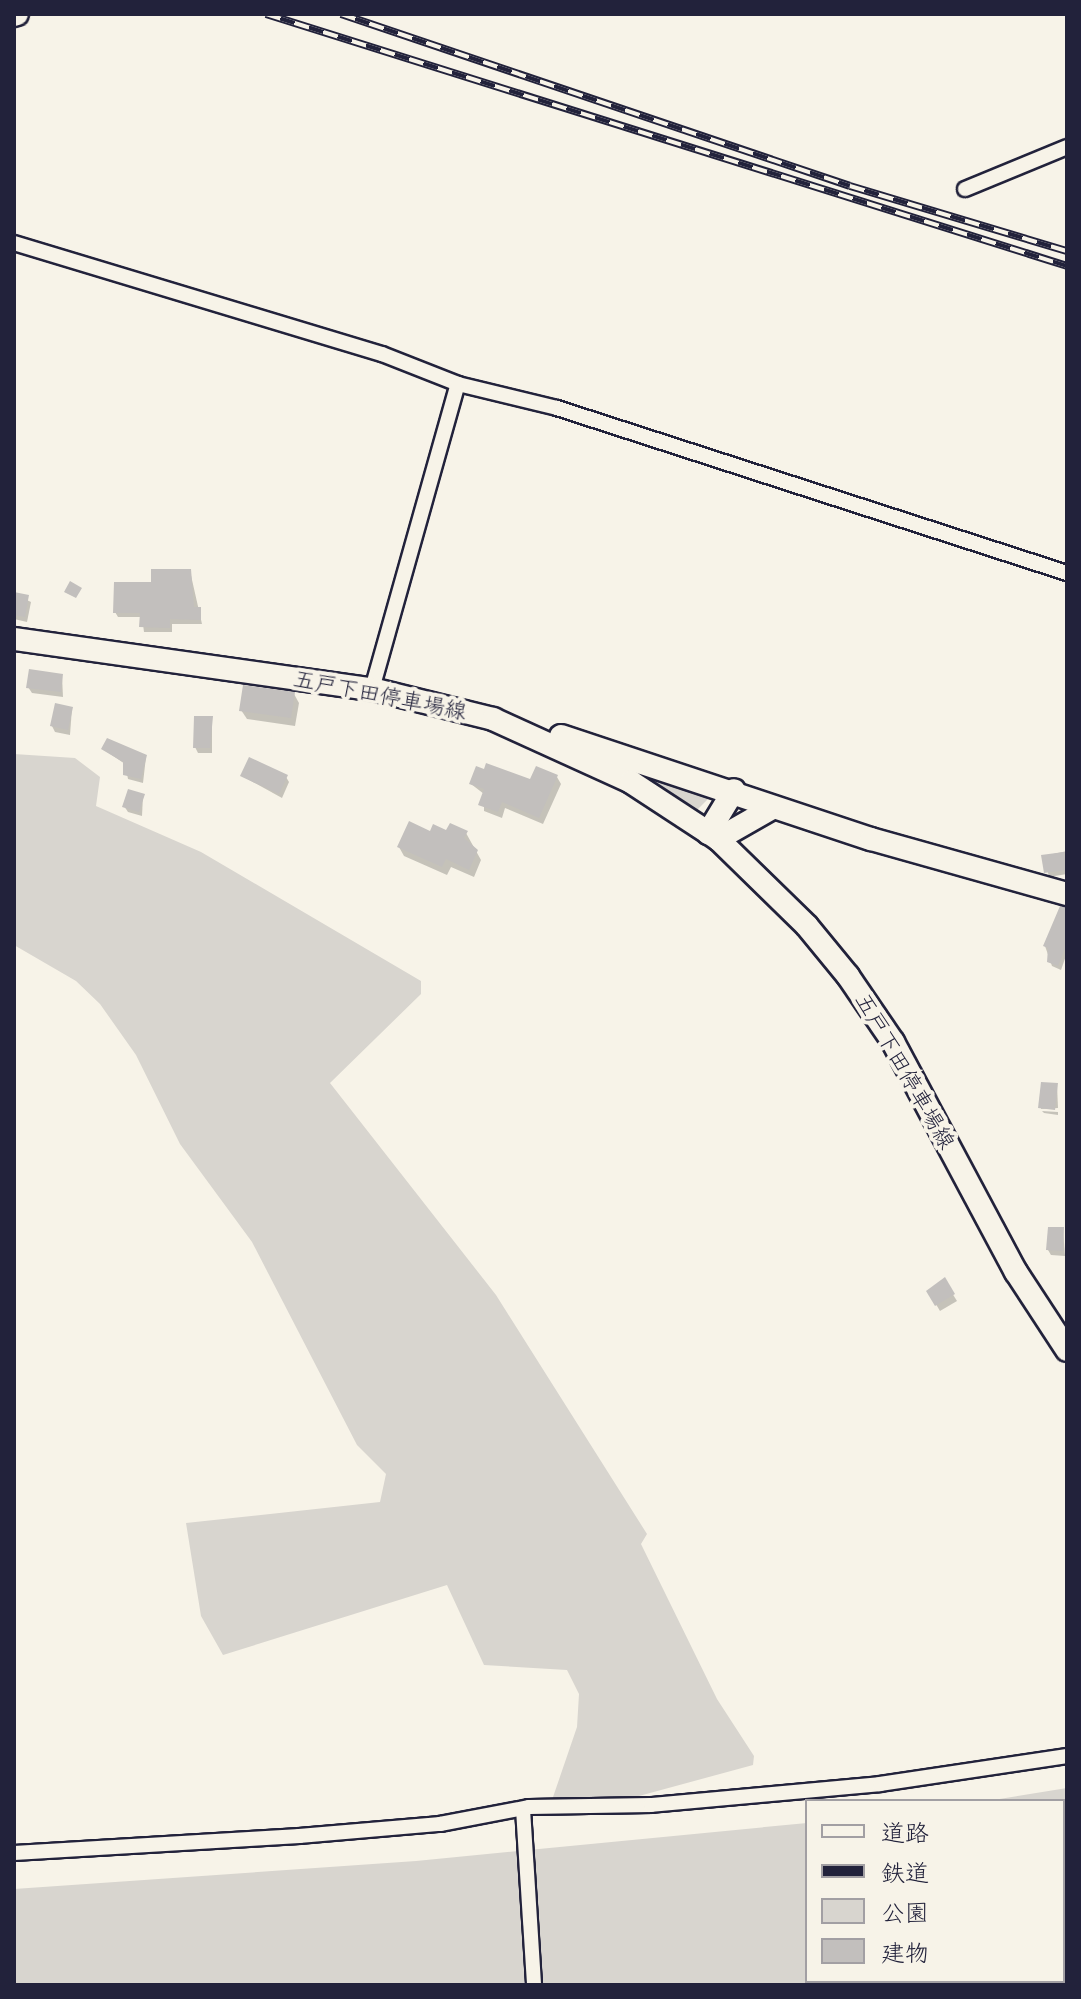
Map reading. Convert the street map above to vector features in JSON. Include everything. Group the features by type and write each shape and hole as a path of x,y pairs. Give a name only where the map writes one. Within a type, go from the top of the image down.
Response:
{"main road":[{"name":"五戸下田停車場線","path":"14,639 372,689 493,719 631,782 713,836 807,926 848,976 893,1042 1016,1272 1067,1350"},
{"path":"530,734 566,736 734,790 774,807 1067,894"},
{"path":"713,836 734,790"},
{"path":"713,836 774,807"}],"street":[{"path":"965,189 1067,147"},
{"path":"14,243 382,354 458,384 557,408 1067,573"},
{"path":"372,689 458,384"},
{"path":"14,1853 424,1825 880,1784 1067,1756"},
{"path":"522,1816 534,1985"}],"green space":[{"path":"14,754 75,758 100,777 96,806 201,852 421,981 421,994 330,1083 496,1295 647,1534 641,1544 717,1699 754,1756 753,1765 639,1796 552,1800 577,1727 579,1694 567,1670 484,1665 447,1585 223,1655 201,1616 186,1523 380,1502 386,1474 357,1445 252,1242 180,1144 136,1055 100,1004 76,981 14,945"},
{"path":"629,769 711,796 695,812"},
{"path":"1067,1788 1067,1985 14,1985 14,1889 416,1861 805,1823 805,1983 1065,1983 1065,1799 999,1799"}],"building":[{"path":"151,569 191,569 194,607 201,607 201,620 170,619 170,628 139,627 140,613 113,613 114,582 151,582"},
{"path":"70,581 82,588 76,598 64,592"},
{"path":"14,592 29,595 25,617 14,615"},
{"path":"29,669 63,674 61,692 26,688"},
{"path":"243,685 295,692 291,718 239,711"},
{"path":"55,703 73,707 68,730 50,726"},
{"path":"194,716 213,716 210,748 193,748"},
{"path":"107,738 147,755 141,779 123,775 123,762 101,749"},
{"path":"249,757 288,775 279,794 240,776"},
{"path":"486,763 530,779 536,766 558,775 539,818 502,802 498,812 478,805 484,789 469,784 476,766 484,769"},
{"path":"128,789 145,794 139,812 122,807"},
{"path":"409,821 430,831 433,824 446,830 450,823 468,831 464,838 478,850 469,870 446,859 442,867 397,847"},
{"path":"1064,852 1066,870 1044,873 1041,855"},
{"path":"1060,906 1067,908 1067,943 1058,966 1047,962 1048,948 1043,946"},
{"path":"1041,1082 1058,1083 1055,1110 1038,1108"},
{"path":"1048,1227 1064,1227 1063,1251 1046,1250"},
{"path":"945,1277 955,1294 935,1306 926,1291"}],"railway":[{"path":"266,14 1067,266"},
{"path":"341,14 850,186 1067,251"}]}
